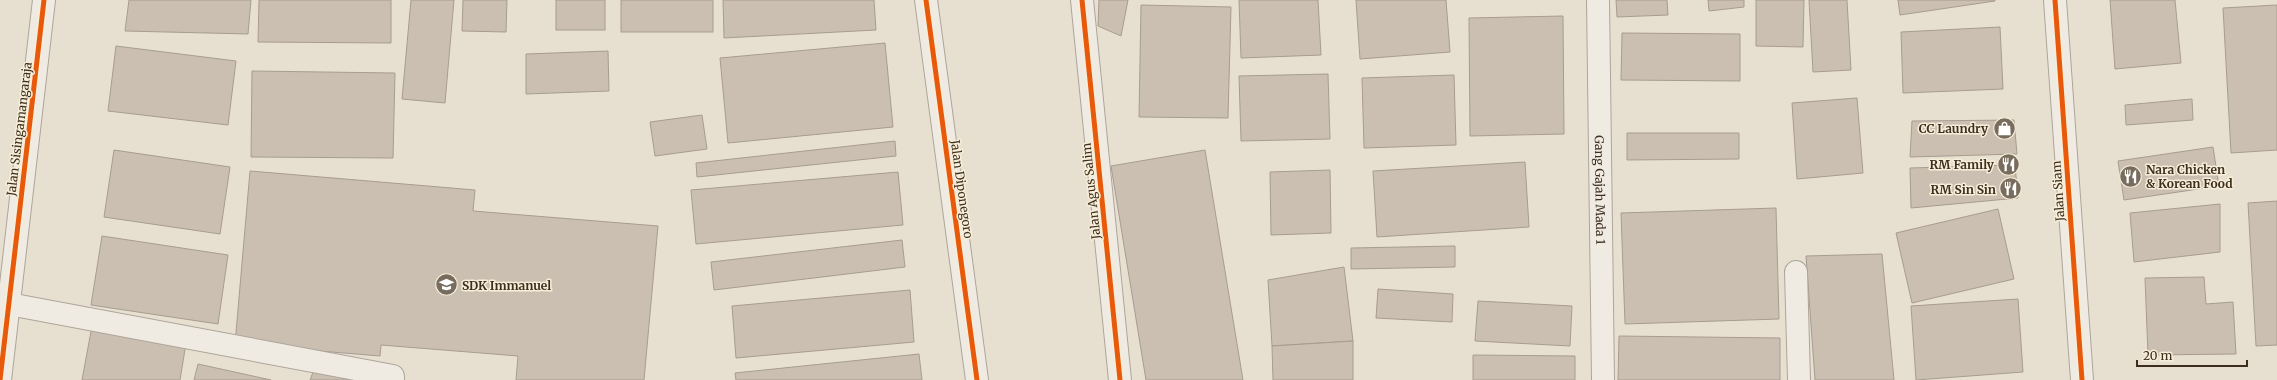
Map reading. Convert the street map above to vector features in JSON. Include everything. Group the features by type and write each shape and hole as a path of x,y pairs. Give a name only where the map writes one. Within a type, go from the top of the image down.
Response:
{"street":[{"name":"Jalan Sisingamangaraja","path":"0,380 44,0"},
{"name":"Jalan Diponegoro","path":"926,0 977,380"},
{"name":"Jalan Agus Salim","path":"1082,0 1120,380"},
{"name":"Gang Gajah Mada 1","path":"1598,0 1603,380"},
{"name":"Jalan Siam","path":"2055,0 2082,380"},
{"path":"1796,272 1799,380"},
{"path":"9,304 393,376 393,380"}],"building":[{"path":"129,0 251,0 248,34 125,31"},
{"path":"259,0 391,0 391,43 258,42"},
{"path":"411,0 454,0 445,103 402,99"},
{"path":"463,0 507,0 506,32 462,31"},
{"path":"556,0 605,0 605,30 556,30"},
{"path":"621,0 713,0 713,32 621,32"},
{"path":"723,0 874,0 876,30 724,38"},
{"path":"1099,0 1128,0 1121,36 1098,26"},
{"path":"1239,0 1318,0 1321,55 1241,58"},
{"path":"1356,0 1446,0 1450,52 1360,59"},
{"path":"1616,0 1667,0 1668,15 1617,17"},
{"path":"1708,0 1744,0 1744,7 1709,11"},
{"path":"1756,0 1804,0 1803,47 1756,46"},
{"path":"1809,0 1847,0 1851,70 1813,72"},
{"path":"1898,0 1995,0 1995,1 1900,15"},
{"path":"2110,0 2175,0 2181,63 2115,69"},
{"path":"1141,5 1231,7 1228,118 1139,117"},
{"path":"2277,5 2277,150 2231,153 2223,8"},
{"path":"1563,16 1564,134 1470,136 1469,18"},
{"path":"2000,27 2003,89 1903,93 1901,32"},
{"path":"1622,33 1740,34 1740,81 1621,80"},
{"path":"885,43 893,127 728,143 720,58"},
{"path":"116,46 236,61 228,125 108,111"},
{"path":"608,51 609,91 526,94 526,54"},
{"path":"252,71 395,73 393,158 251,157"},
{"path":"1328,74 1330,139 1241,141 1239,76"},
{"path":"1454,75 1456,145 1364,148 1362,78"},
{"path":"1857,98 1863,173 1797,179 1792,103"},
{"path":"2192,99 2193,120 2126,125 2125,105"},
{"path":"702,115 707,149 655,156 650,122"},
{"path":"2014,120 2017,154 1910,157 1912,121"},
{"path":"1627,133 1739,133 1739,159 1627,160"},
{"path":"895,141 896,156 697,177 696,163"},
{"path":"2213,147 2219,186 2124,200 2118,161"},
{"path":"114,150 230,167 220,234 104,217"},
{"path":"1205,150 1243,380 1146,380 1111,166"},
{"path":"1525,162 1529,227 1377,237 1373,171"},
{"path":"2015,165 2018,198 1911,208 1910,168"},
{"path":"1330,170 1331,233 1271,235 1270,172"},
{"name":"SDK Immanuel","path":"250,171 475,190 473,211 658,226 644,380 516,380 518,356 381,345 380,356 235,344"},
{"path":"898,172 903,225 696,244 691,190"},
{"path":"2277,201 2277,345 2256,346 2248,203"},
{"path":"2220,204 2220,252 2134,262 2130,213"},
{"path":"1776,208 1779,319 1625,324 1621,213"},
{"path":"1998,209 2014,279 1912,303 1896,233"},
{"path":"102,236 228,255 218,324 91,305"},
{"path":"902,240 905,267 714,290 711,262"},
{"path":"1455,246 1455,267 1351,269 1351,248"},
{"path":"1882,254 1894,380 1815,380 1806,256"},
{"path":"1344,267 1353,341 1272,346 1268,280"},
{"path":"2204,277 2206,304 2233,302 2236,354 2148,355 2145,278"},
{"path":"1378,289 1453,294 1452,322 1376,318"},
{"path":"910,290 914,342 736,358 732,306"},
{"path":"2018,299 2023,372 1916,380 1911,306"},
{"path":"1478,301 1572,306 1570,346 1475,341"},
{"path":"92,326 186,343 180,380 82,380"},
{"path":"1619,336 1780,338 1780,380 1618,380"},
{"path":"1353,341 1353,380 1273,380 1272,346"},
{"path":"919,354 922,380 736,380 735,373"},
{"path":"1473,355 1575,356 1575,380 1473,380"},
{"path":"198,364 271,380 194,380"},
{"path":"315,367 349,380 310,380"}],"cycle path":[{"path":"0,380 44,0"},
{"path":"926,0 977,380"},
{"path":"1082,0 1120,380"},
{"path":"2055,0 2082,380"}],"place":[{"name":"CC Laundry","path":"2004,128"},
{"name":"RM Family","path":"2009,164"},
{"name":"Nara Chicken & Korean Food","path":"2131,176"},
{"name":"RM Sin Sin","path":"2011,189"},
{"name":"SDK Immanuel","path":"446,285"}]}
